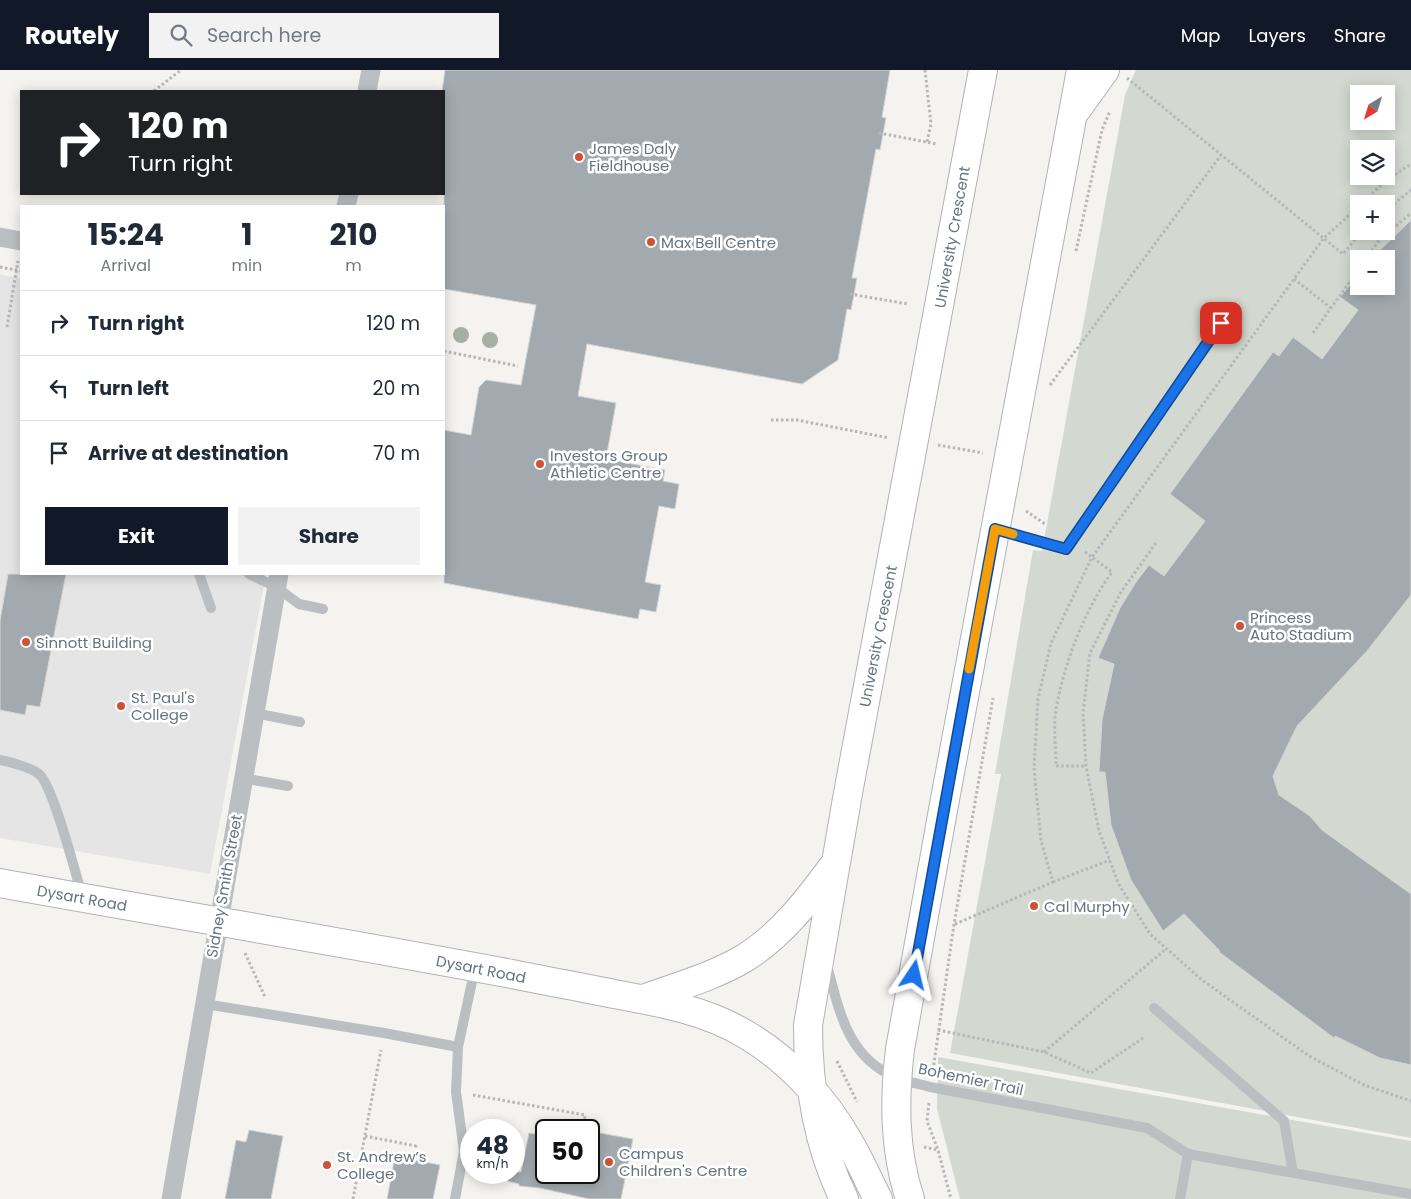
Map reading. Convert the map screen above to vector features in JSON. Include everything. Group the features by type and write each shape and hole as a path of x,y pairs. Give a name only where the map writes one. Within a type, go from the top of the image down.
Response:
{"main road":[{"name":"University Crescent","path":"844,1199 826,1156 811,1090 808,1033 811,1005 983,70"},
{"path":"910,1199 898,1159 897,1078 943,810 1008,533 1072,116 1081,70"},
{"path":"1072,116 1121,76"},
{"path":"643,999 712,974 744,958 786,924 837,862"},
{"name":"Dysart Road","path":"0,883 218,920 475,967 643,999 710,1017 744,1033 775,1055 811,1090 841,1128 878,1199"}],"street":[{"path":"367,90 371,70"},
{"path":"0,237 20,241"},
{"name":"Sidney Smith Street","path":"170,1199 277,580"}],"lane":[{"path":"1008,533 1066,549 1221,323"},
{"path":"199,575 212,608"},
{"path":"254,575 277,580 299,604 323,609"},
{"path":"254,713 300,722"},
{"path":"0,760 13,762 40,774 50,795 83,898"},
{"path":"242,778 288,786"},
{"name":"Bohemier Trail","path":"822,947 839,1010 849,1036 856,1048 873,1064 897,1078 930,1087 1147,1128 1188,1154 1411,1194"},
{"path":"455,1199 464,1151 456,1092 458,1047 475,967"},
{"path":"204,1004 273,1014 458,1047"},
{"path":"1154,1008 1284,1121 1292,1173"},
{"path":"1180,1199 1188,1154"}],"path":[{"path":"155,90 181,70"},
{"path":"925,70 930,124 927,142"},
{"path":"1121,76 1342,254 1354,240"},
{"path":"1075,256 1102,130 1112,107"},
{"path":"878,133 937,144"},
{"path":"1048,382 1046,391 1221,155"},
{"path":"1371,195 1388,180 1411,164"},
{"path":"1395,203 1411,190"},
{"path":"1372,250 1378,242 1411,213"},
{"path":"1054,882 1041,841 1034,768 1038,699 1051,643 1092,557 1323,239 1350,214"},
{"path":"0,267 20,271"},
{"path":"7,327 16,270"},
{"path":"1294,279 1331,308"},
{"path":"1313,333 1350,282"},
{"path":"850,294 908,304"},
{"path":"445,351 518,366"},
{"path":"771,420 797,420 884,437"},
{"path":"935,444 984,453"},
{"path":"1008,533 1026,511 1026,502"},
{"path":"1156,543 1121,592 1090,653 1083,713 1086,766 1099,831 1118,883 1150,934 1202,980 1309,1056 1364,1085 1411,1101"},
{"path":"1086,766 1056,766 1056,710 1074,643 1104,583 1112,572"},
{"path":"951,1199 938,1150 927,1122 930,1087 954,924 994,690"},
{"path":"954,924 1110,860"},
{"path":"1044,1052 1166,949"},
{"path":"243,951 273,1014"},
{"path":"938,1030 1044,1052 1091,1073 1143,1038"},
{"path":"353,1199 384,1033"},
{"path":"808,1033 826,1039 860,1109"},
{"path":"456,1092 585,1114 584,1119"},
{"path":"365,1136 416,1146 416,1143"},
{"path":"897,1142 938,1150"}],"shaded area":[{"name":"Princess Auto Stadium","path":"1136,70 1411,70 1411,1138 950,1053 1001,774 995,774 1033,550 1042,551 1125,95"},
{"name":"St. Paul's College","path":"0,274 20,279 20,575 266,575 210,874 0,838"},
{"path":"938,1057 1411,1141 1411,1199 960,1199 937,1109"}],"building":[{"name":"Max Bell Centre","path":"445,70 890,70 882,117 886,118 880,150 876,149 852,278 857,278 854,295 851,310 847,309 838,360 802,384 587,344 578,396 616,403 606,459 665,470 663,481 679,484 675,509 659,506 645,582 661,585 656,612 640,609 638,619 444,583 445,430 471,435 479,387 486,380 521,385 536,305 445,289 445,90 442,90"},
{"name":"Princess Auto Stadium","path":"1411,220 1411,595 1367,651 1297,726 1273,776 1279,795 1310,816 1322,830 1411,894 1411,1065 1380,1058 1335,1036 1334,1038 1219,952 1184,914 1163,931 1131,880 1111,825 1105,772 1099,772 1102,720 1114,664 1098,658 1120,608 1149,565 1164,576 1205,521 1170,494 1273,352 1279,356 1293,337 1322,359 1358,310 1340,297 1350,285 1350,295 1395,295 1395,250 1380,250 1390,240 1395,240 1395,236"},
{"name":"Sinnott Building","path":"8,574 66,575 40,707 27,705 25,715 0,710 0,621"},
{"path":"249,1130 283,1136 271,1199 225,1199 236,1140 246,1142"},
{"path":"529,1133 535,1134 535,1184 600,1184 600,1133 633,1139 621,1199 589,1199 540,1188 519,1186 519,1184 525,1184 525,1152"},
{"path":"395,1156 440,1165 433,1199 387,1199"}],"slow traffic":[{"path":"969,669 995,529 1013,534"}],"place":[{"name":"James Daly Fieldhouse","path":"579,157"},
{"name":"Max Bell Centre","path":"651,242"},
{"name":"Investors Group Athletic Centre","path":"540,464"},
{"name":"Princess Auto Stadium","path":"1240,626"},
{"name":"Sinnott Building","path":"26,642"},
{"name":"St. Paul's College","path":"121,706"},
{"name":"Cal Murphy","path":"1034,906"},
{"name":"Campus Children's Centre","path":"609,1162"},
{"name":"St. Andrew’s College","path":"327,1165"}],"route":[{"path":"914,975 995,529 1066,549 1221,323"}]}
